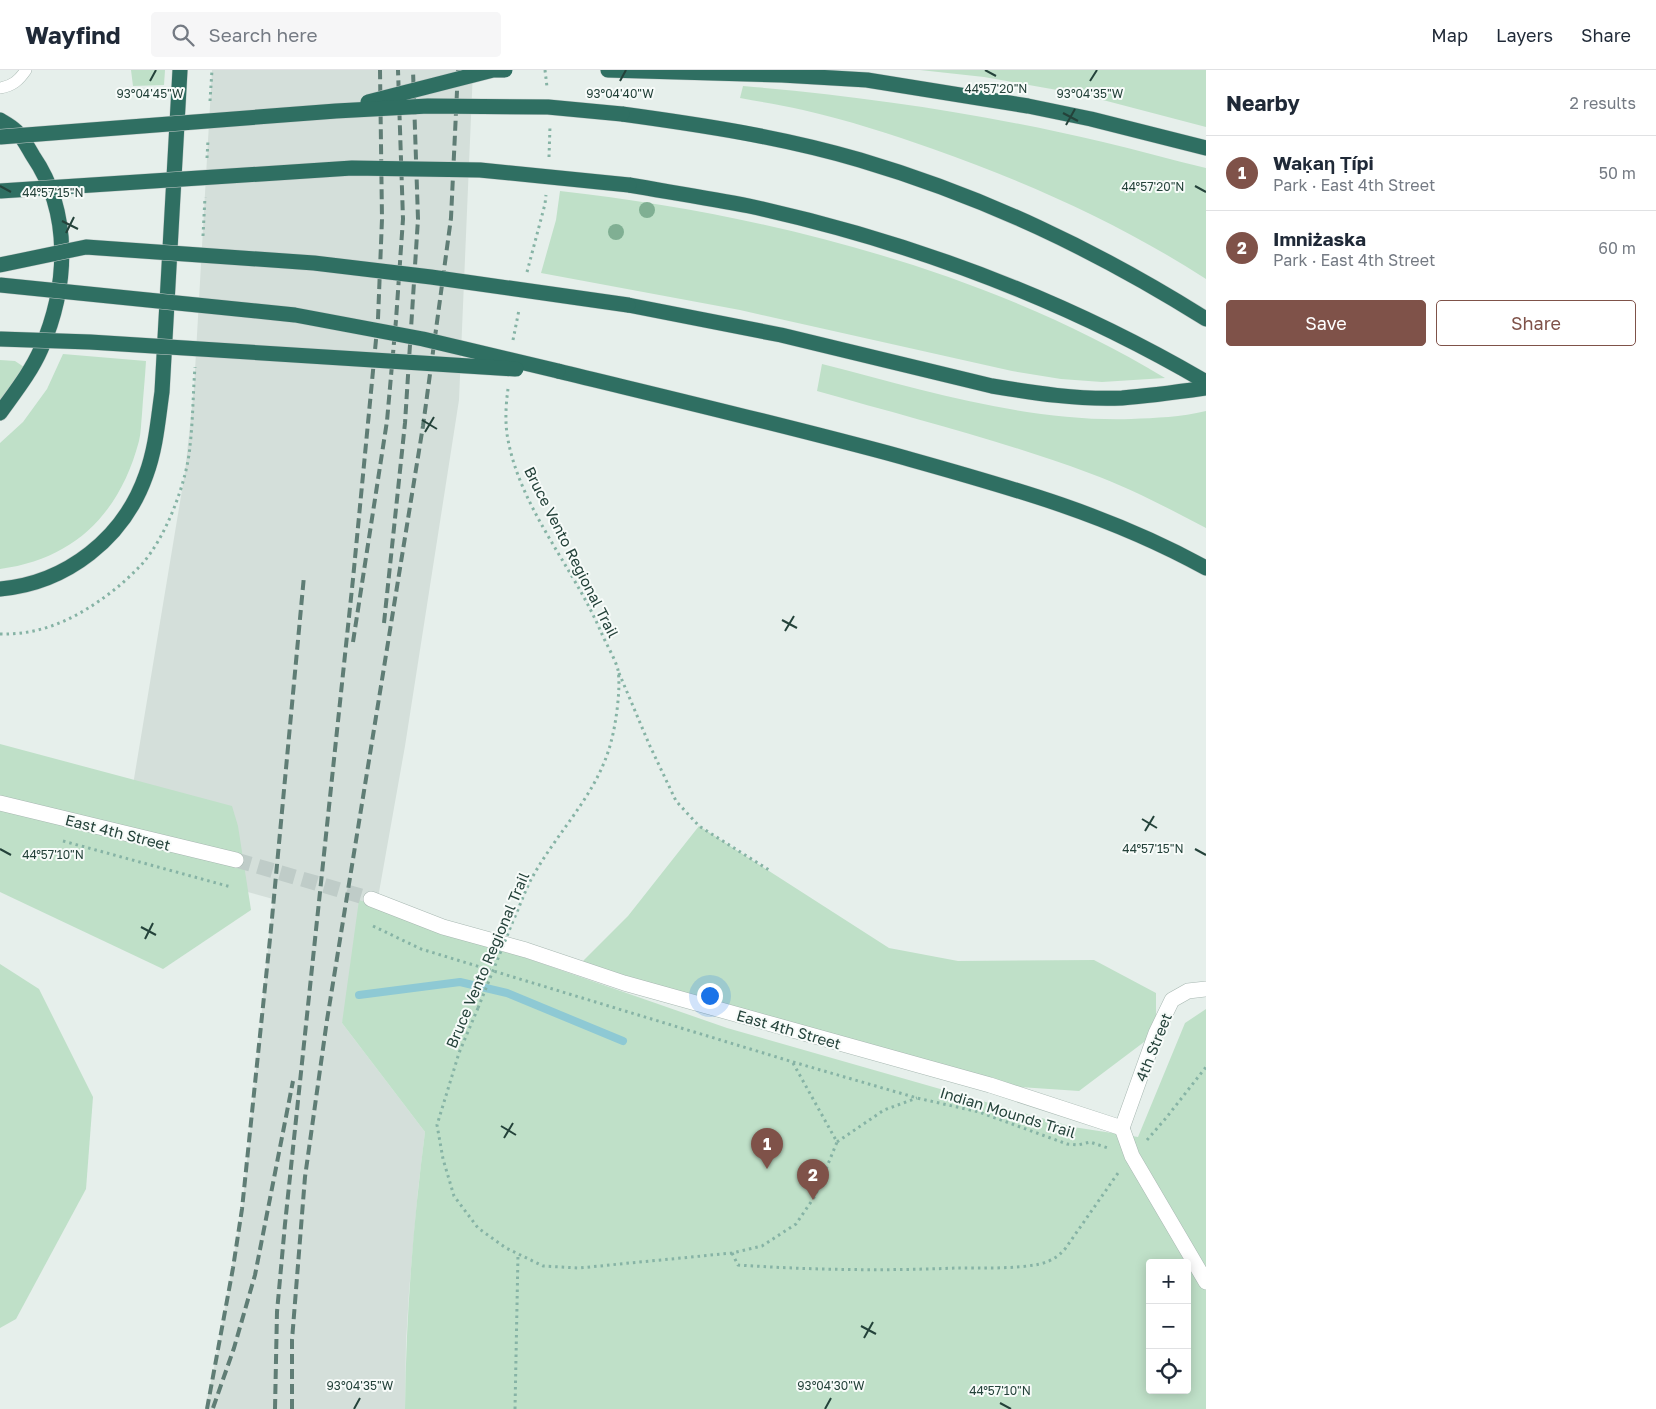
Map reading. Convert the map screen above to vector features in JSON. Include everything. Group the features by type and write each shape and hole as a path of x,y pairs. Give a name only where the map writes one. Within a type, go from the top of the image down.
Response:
{"highway":[{"path":"0,589 31,584 60,572 84,559 119,524 132,506 147,474 157,433 162,392 180,70"},
{"path":"336,111 493,70 505,70"},
{"path":"608,70 782,75 867,80 1028,106 1091,119 1206,148"},
{"path":"0,137 336,111 428,106 548,107 622,114 731,131 797,144 914,177 1024,220 1074,243 1206,319"},
{"path":"0,120 17,131 44,172 57,207 62,241 62,274 53,318 41,350 28,375 0,413"},
{"path":"0,191 352,168 480,170 629,185 712,199 801,218 955,265 1027,293 1083,318 1133,342 1206,382"},
{"path":"0,265 86,247 314,263 430,277 628,305 781,335 992,386 1053,395 1121,398 1206,388"},
{"path":"0,285 295,315 423,339 793,428 1030,493 1123,528 1206,568"},
{"path":"0,339 100,342 558,371"}],"street":[{"name":"East 4th Street","path":"0,803 236,860"},
{"name":"East 4th Street","path":"371,899 443,927 526,950 624,983 990,1085 1122,1128"},
{"name":"4th Street","path":"1122,1128 1156,1033 1172,1000 1188,991 1206,989"},
{"path":"1122,1128 1132,1156 1206,1282"}],"lane":[{"path":"0,88 18,81 26,70"}],"path":[{"path":"545,70 547,89"},
{"path":"549,117 551,136 549,162"},
{"path":"525,279 545,204 547,187"},
{"path":"513,344 520,306"},
{"name":"Bruce Vento Regional Trail","path":"508,388 506,406 507,433 514,465 529,498 594,616 618,670 618,707 611,743 597,777 580,808 533,876 459,1053 437,1125 443,1159 454,1196 478,1228 506,1248 543,1266 580,1268 732,1253 762,1246 796,1224 815,1196 837,1142"},
{"path":"618,670 649,744 676,801 698,826 769,870"},
{"path":"56,839 231,887"},
{"name":"Indian Mounds Trail","path":"373,926 421,949 793,1062 917,1098 979,1112 1067,1144 1078,1145 1090,1142 1132,1156"},
{"path":"793,1062 837,1142 884,1110 917,1098"},
{"path":"732,1253 738,1265 798,1269 995,1267 1039,1264 1056,1258 1065,1249 1114,1178 1166,1118 1206,1066"},
{"path":"515,1409 518,1254"}],"shaded area":[{"path":"212,70 473,70 459,400 405,746 373,926 342,1023 425,1132 409,1292 405,1409 205,1409 218,1349 242,1209 273,899 121,857 185,472 194,388"}],"green space":[{"path":"131,70 165,70 164,85 133,86"},
{"path":"920,70 1206,70 1206,127 1080,94 984,77"},
{"path":"743,86 834,95 924,107 1059,132 1206,168 1206,279 1141,240 1108,223 1004,176 917,143 852,123 795,108 740,98"},
{"path":"560,191 638,201 716,215 795,232 873,253 949,277 1024,306 1096,340 1165,378 1102,382 1061,379 1012,371 740,310 541,273 556,220"},
{"path":"63,354 146,361 139,441 131,467 120,490 106,511 90,528 72,543 51,555 27,564 0,569 0,443 23,422 47,389"},
{"path":"0,360 15,361 24,367 7,393 0,400"},
{"path":"822,364 937,394 1014,410 1052,415 1091,419 1131,419 1178,416 1206,411 1206,528 1119,485 1055,461 954,429 817,391"},
{"path":"0,744 232,806 238,826 251,910 163,969 0,892"},
{"path":"699,826 889,948 958,961 1094,960 1156,993 1156,1033 1079,1091 990,1085 577,967 628,916"},
{"path":"359,900 727,1028 1073,1127 1138,1137 1185,1023 1206,1009 1206,1409 405,1409 411,1270 425,1132 342,1023"},
{"path":"0,964 39,989 93,1097 86,1189 16,1319 0,1328"}],"waterway":[{"path":"359,995 460,982 507,993 623,1041"}],"tunnel":[{"path":"236,860 371,899"}],"railway":[{"path":"275,1409 277,1312 285,1224 353,579 378,319 382,219 380,70"},
{"path":"353,642 387,421 396,320 403,219 398,70"},
{"path":"384,623 405,423 418,219 413,70"},
{"path":"292,1409 292,1340 305,1177 327,1020 423,426 451,218 458,70"},
{"path":"207,1409 242,1209 271,929 304,576"},
{"path":"213,1408 234,1348 255,1275 293,1081"}],"place":[{"name":"Waḳaƞ Ṭípi","path":"767,1169"},
{"name":"Imniżaska","path":"813,1200"}]}
